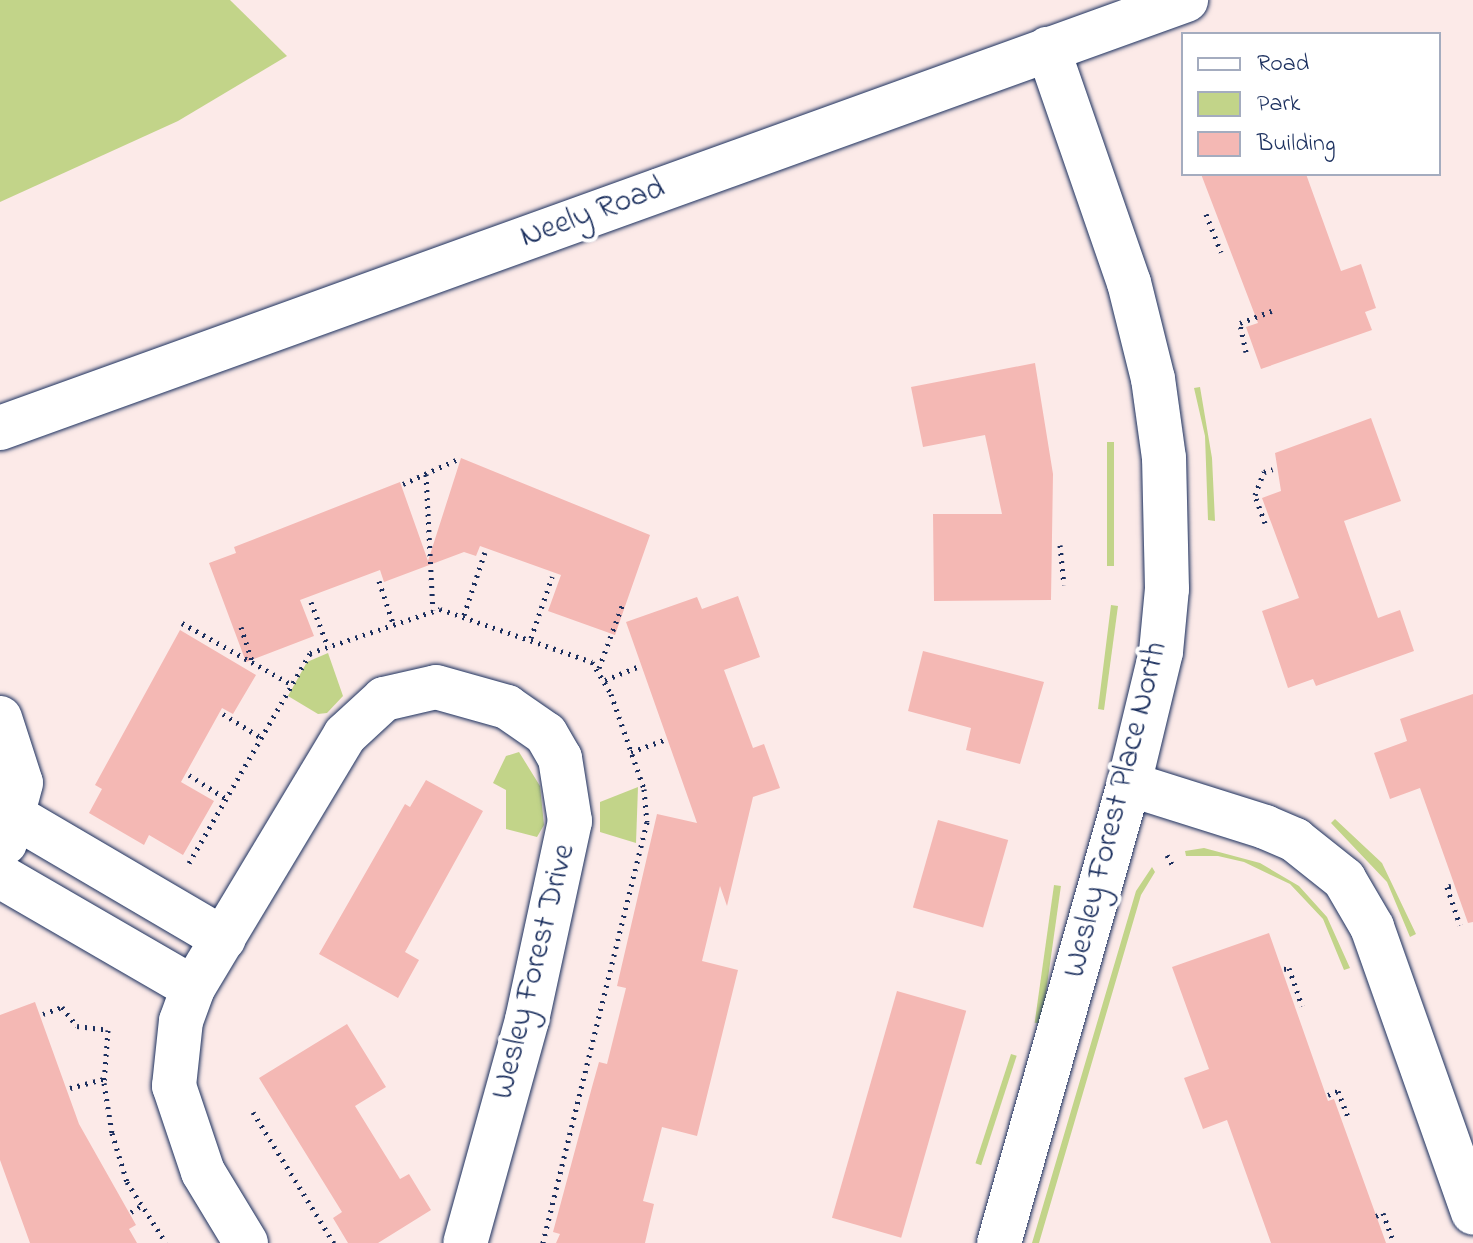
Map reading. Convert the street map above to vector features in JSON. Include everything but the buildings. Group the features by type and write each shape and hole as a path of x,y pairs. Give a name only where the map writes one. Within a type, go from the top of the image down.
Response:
{"street":[{"name":"Neely Road","path":"0,428 1186,0"},
{"name":"Wesley Forest Place North","path":"999,1243 1129,784 1161,652 1167,589 1164,458 1141,325 1048,49"},
{"name":"Wesley Forest Drive","path":"246,1243 203,1172 174,1086 181,1021 193,988 345,735 384,699 436,687 507,707 546,734 567,786 569,843 465,1243"},
{"path":"0,718 21,783 5,827 224,939"},
{"path":"1129,784 1265,827 1295,840 1344,879 1372,927 1473,1213"},
{"path":"0,876 193,988"}],"path":[{"path":"1206,214 1221,252"},
{"path":"1246,352 1240,323 1272,311"},
{"path":"403,484 458,459"},
{"path":"1265,523 1255,495 1264,472 1273,469"},
{"path":"426,474 433,610"},
{"path":"1060,545 1064,585"},
{"path":"464,615 485,552"},
{"path":"531,638 552,577"},
{"path":"379,581 393,623"},
{"path":"311,602 328,647"},
{"path":"598,669 623,603"},
{"path":"189,863 303,658 433,610 464,615 581,655 598,669 605,680 644,789 647,822 543,1243"},
{"path":"182,623 289,683"},
{"path":"241,627 253,663"},
{"path":"605,680 639,666"},
{"path":"223,714 260,737"},
{"path":"631,752 666,739"},
{"path":"189,775 225,798"},
{"path":"1167,855 1173,866"},
{"path":"1451,886 1460,925"},
{"path":"1284,969 1289,968 1302,1006"},
{"path":"43,1014 62,1007 77,1026 108,1030 104,1079 124,1172 166,1243"},
{"path":"70,1088 104,1079"},
{"path":"1328,1095 1338,1091 1349,1119"},
{"path":"253,1112 334,1243"},
{"path":"131,1212 142,1205"},
{"path":"1376,1216 1383,1213 1394,1243"}],"green space":[{"path":"0,0 230,0 287,56 178,121 0,202"},
{"path":"1200,387 1212,458 1215,521 1208,520 1205,436 1194,388"},
{"path":"1107,442 1114,442 1114,566 1107,566"},
{"path":"1111,605 1118,606 1104,710 1098,709"},
{"path":"328,653 343,696 327,713 318,714 288,696 307,662"},
{"path":"519,752 540,786 544,825 537,837 506,829 506,790 493,783 506,756"},
{"path":"638,787 636,843 600,832 600,802"},
{"path":"1335,819 1382,863 1416,934 1410,937 1387,882 1331,823"},
{"path":"1204,848 1260,863 1299,886 1327,917 1350,968 1344,970 1323,919 1290,884 1244,862 1218,856 1186,856 1185,851"},
{"path":"1152,867 1155,872 1141,895 1039,1243 1032,1243 1136,891"},
{"path":"1054,885 1061,886 1042,1024 1035,1023"},
{"path":"1011,1054 1017,1056 981,1165 975,1163"}]}
